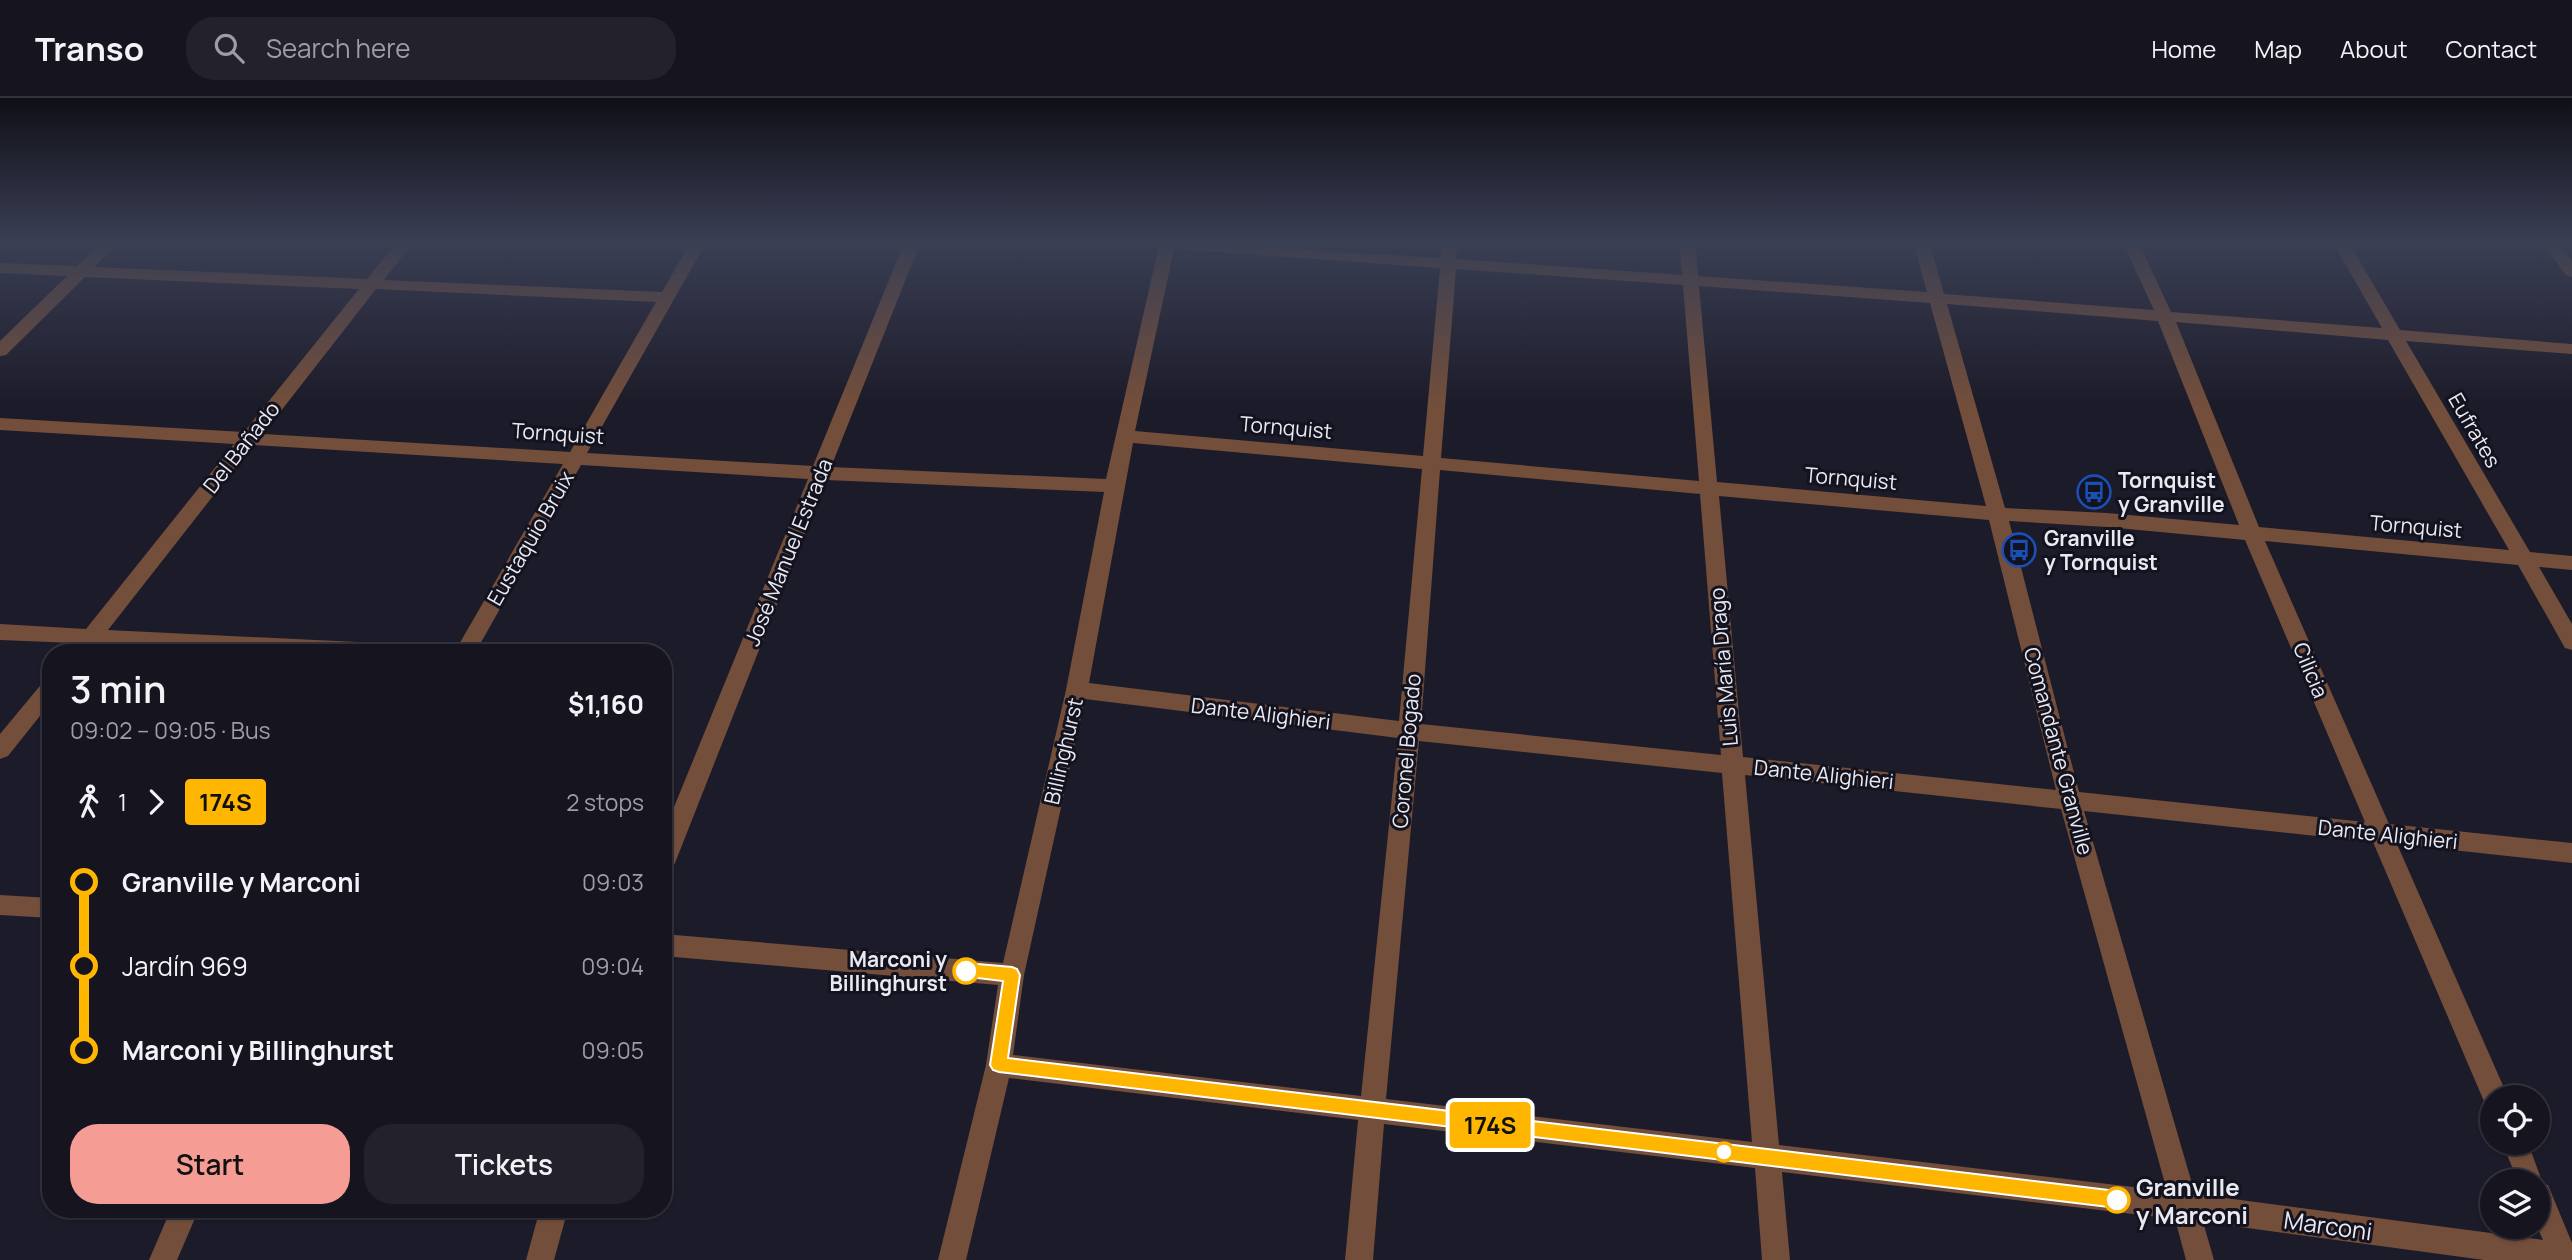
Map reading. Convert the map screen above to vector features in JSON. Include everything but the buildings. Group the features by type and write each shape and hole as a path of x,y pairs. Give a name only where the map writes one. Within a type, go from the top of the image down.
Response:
{"street":[{"path":"0,351 58,295"},
{"name":"Del Bañado","path":"85,644 363,295"},
{"path":"623,295 667,297"},
{"name":"José Manuel Estrada","path":"672,841 891,295"},
{"name":"Billinghurst","path":"952,1260 999,1065 1012,975 1077,690 1114,486 1156,295"},
{"name":"Coronel Bogado","path":"1359,1260 1409,731 1429,461 1445,295"},
{"name":"Luis María Drago","path":"1693,295 1731,764 1776,1260"},
{"path":"1897,295 2572,349"},
{"name":"Cilicia","path":"2155,295 2252,534 2490,1085"},
{"name":"Eufrates","path":"2371,295 2572,642"},
{"name":"Eustaquio Bruix","path":"469,644 667,297"},
{"name":"Comandante Granville","path":"1937,298 1998,513 2070,800 2200,1260"},
{"name":"Tornquist","path":"0,424 820,473 1114,486"},
{"name":"Tornquist","path":"1125,436 1998,513 2107,520 2572,563"},
{"path":"0,632 78,644"},
{"name":"Dante Alighieri","path":"1077,690 1409,731 2572,853"},
{"path":"0,750 42,698"},
{"path":"0,905 42,907"},
{"path":"672,945 1012,975"},
{"name":"Marconi","path":"999,1065 2184,1208 2567,1258"},
{"path":"163,1260 181,1218"},
{"path":"540,1260 552,1218"},
{"path":"2550,1221 2567,1258"}],"bus line":[{"name":"174S","path":"966,971 1012,975 999,1065 2117,1200"}],"place":[{"name":"Tornquist y Granville","path":"2094,492"},
{"name":"Granville y Tornquist","path":"2019,550"},
{"name":"Marconi y Billinghurst","path":"966,971"},
{"name":"Granville y Marconi","path":"2117,1200"}]}
